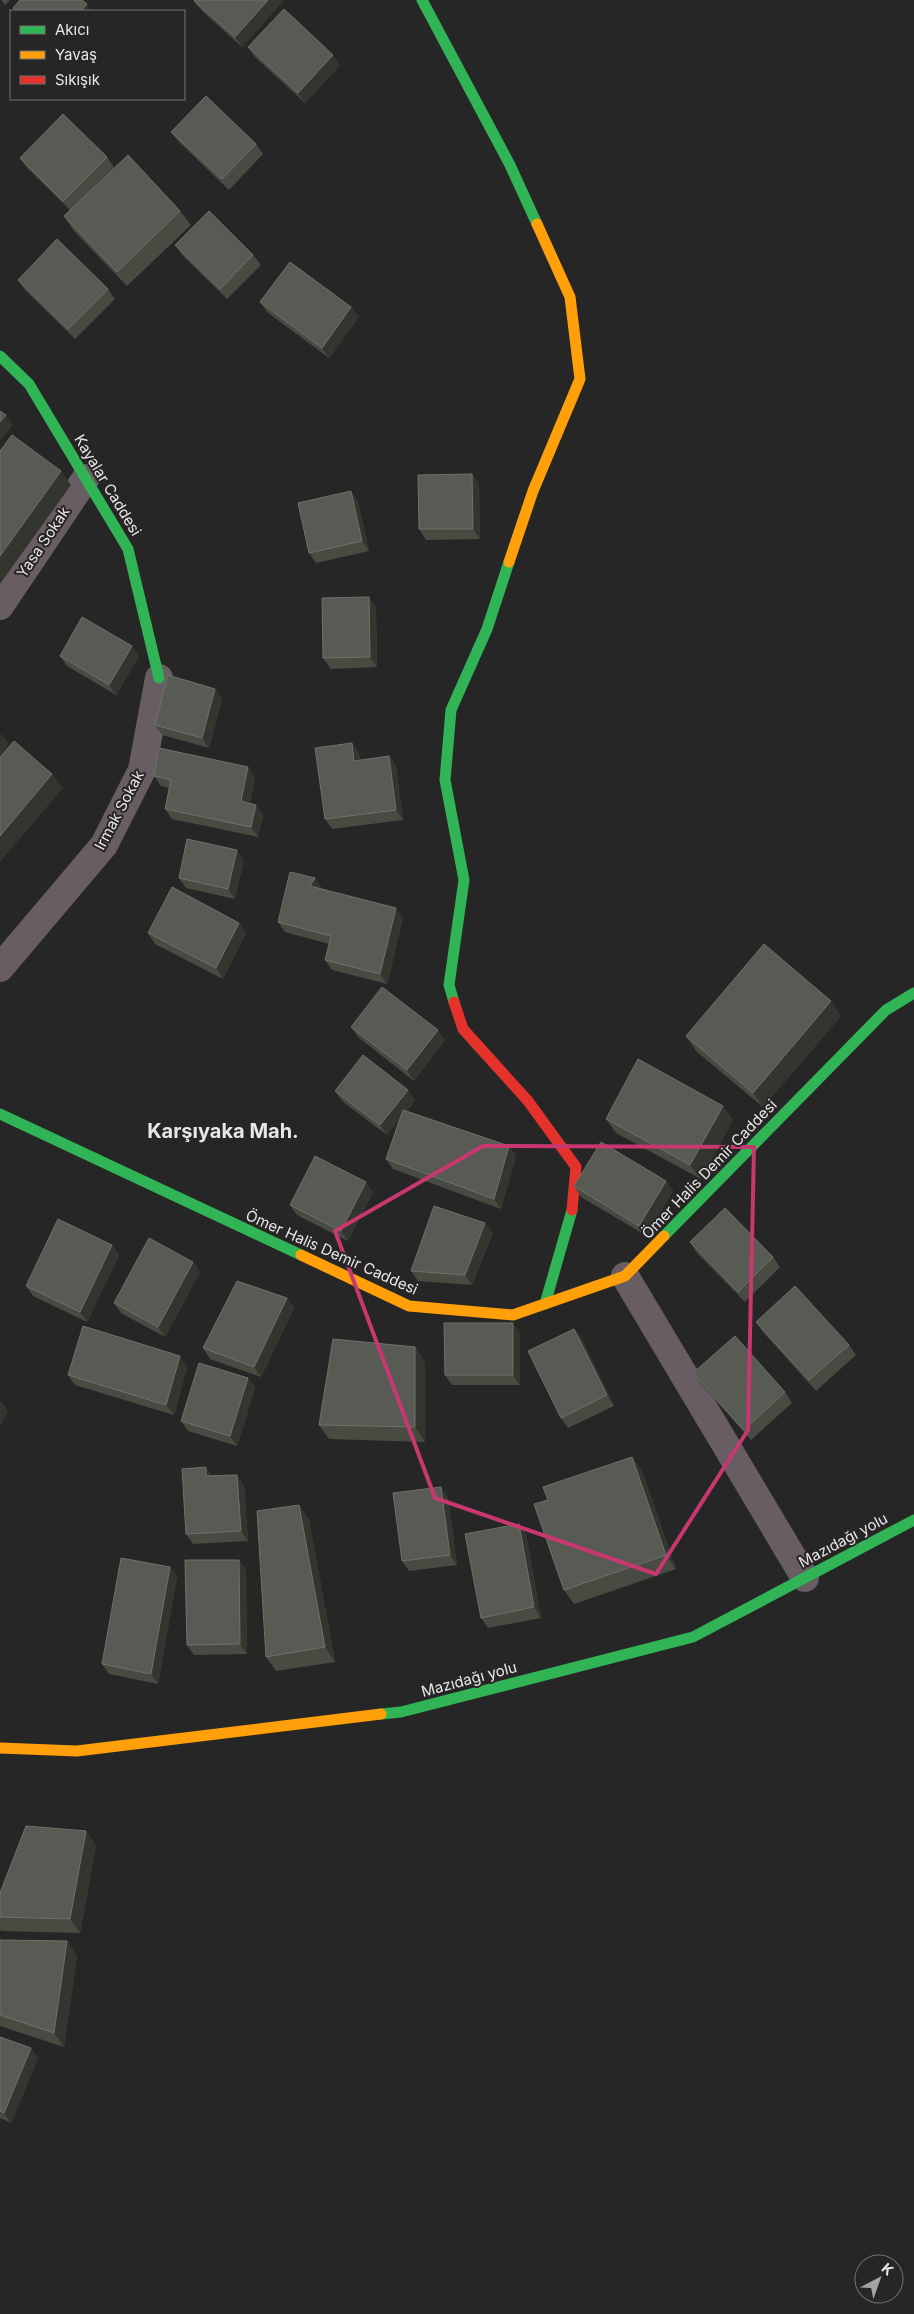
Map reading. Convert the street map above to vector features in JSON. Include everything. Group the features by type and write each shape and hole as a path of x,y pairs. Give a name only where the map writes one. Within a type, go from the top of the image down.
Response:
{"street":[{"path":"422,0 510,165 570,296 580,379 533,491 487,630 451,710 445,780 464,880 448,985 463,1028 528,1101 576,1167 572,1209 545,1304"},
{"name":"Kayalar Caddesi","path":"0,356 29,384 128,549 159,678"},
{"name":"Yasa Sokak","path":"0,606 86,478"},
{"name":"Irmak Sokak","path":"0,968 104,845 142,770 159,678"},
{"name":"Ömer Halis Demir Caddesi","path":"0,1114 409,1306 513,1315 626,1276 886,1010 914,994"},
{"path":"626,1276 805,1578"},
{"name":"Mazıdağı yolu","path":"0,1748 77,1751 401,1712 693,1637 914,1520"}],"highlighted area":[{"path":"483,1146 754,1147 748,1430 656,1574 435,1498 335,1231"}],"building":[{"path":"20,0 82,0 87,4 82,10 16,10 13,8"},
{"path":"195,0 268,0 235,37"},
{"path":"284,9 333,55 298,93 248,47"},
{"path":"206,96 256,144 222,179 171,132"},
{"path":"63,114 107,157 63,201 20,158"},
{"path":"128,155 180,211 117,272 64,216"},
{"path":"209,211 253,255 220,289 175,245"},
{"path":"57,239 108,289 68,329 18,280"},
{"path":"290,262 351,307 322,348 260,302"},
{"path":"0,411 6,415 0,422"},
{"path":"12,435 61,471 0,556 0,451"},
{"path":"472,474 473,529 419,529 418,475"},
{"path":"351,491 362,541 309,553 298,503"},
{"path":"369,597 370,657 323,658 322,598"},
{"path":"82,617 132,646 109,685 60,656"},
{"path":"168,675 215,689 202,738 155,725"},
{"path":"14,741 52,774 0,836 0,757"},
{"path":"352,743 354,761 389,756 396,810 325,819 315,748"},
{"path":"159,748 248,767 241,801 256,805 251,827 165,809 171,780 154,776"},
{"path":"187,839 237,850 228,889 179,878"},
{"path":"290,872 315,878 310,886 396,908 380,974 325,960 331,936 278,922"},
{"path":"172,887 239,923 216,968 148,933"},
{"path":"764,944 831,1001 753,1093 686,1036"},
{"path":"382,987 438,1030 407,1070 351,1027"},
{"path":"363,1055 408,1090 380,1125 335,1091"},
{"path":"638,1059 723,1106 690,1165 606,1119"},
{"path":"403,1110 509,1146 494,1199 386,1159"},
{"path":"601,1142 666,1181 639,1226 574,1186"},
{"path":"315,1156 366,1182 341,1231 290,1205"},
{"path":"434,1206 485,1223 465,1275 411,1271"},
{"path":"725,1208 773,1257 738,1292 690,1242"},
{"path":"58,1219 112,1245 80,1312 26,1286"},
{"path":"149,1238 193,1262 158,1327 114,1303"},
{"path":"237,1281 287,1298 254,1367 203,1348"},
{"path":"795,1286 849,1345 809,1380 756,1322"},
{"path":"444,1323 513,1323 513,1375 445,1375"},
{"path":"83,1326 180,1356 166,1405 68,1375"},
{"path":"574,1329 607,1395 561,1418 528,1351"},
{"path":"735,1336 785,1392 744,1430 693,1373"},
{"path":"333,1339 415,1347 415,1427 319,1425"},
{"path":"199,1363 248,1378 230,1436 181,1421"},
{"path":"632,1457 666,1555 564,1590 534,1504 548,1500 543,1487"},
{"path":"206,1467 206,1476 237,1475 241,1531 186,1534 182,1469"},
{"path":"441,1487 450,1555 402,1561 393,1493"},
{"path":"299,1505 325,1647 266,1657 257,1511"},
{"path":"519,1524 534,1607 481,1618 465,1534"},
{"path":"121,1558 170,1567 151,1674 102,1664"},
{"path":"185,1560 239,1560 240,1644 187,1645"},
{"path":"26,1826 86,1831 70,1919 0,1917 0,1893"},
{"path":"0,1940 67,1941 54,2033 0,2015"},
{"path":"0,2037 31,2048 4,2113 0,2111"}],"traffic: fast":[{"path":"422,0 510,165 537,224"},
{"path":"0,356 29,384 128,549 159,678"},
{"path":"454,1002 449,985 464,880 445,780 451,710 487,629 509,562"},
{"path":"664,1236 886,1010 914,993"},
{"path":"0,1114 301,1255"},
{"path":"545,1304 572,1210"},
{"path":"381,1714 401,1712 693,1637 914,1520"}],"traffic: slow":[{"path":"509,562 533,491 580,379 570,297 537,224"},
{"path":"301,1255 409,1306 513,1315 625,1276 664,1236"},
{"path":"0,1748 77,1751 381,1714"}],"traffic: jam":[{"path":"454,1002 463,1029 528,1101 576,1167 572,1210"}],"district":[{"name":"Karşıyaka Mah.","path":"223,1131"}]}
